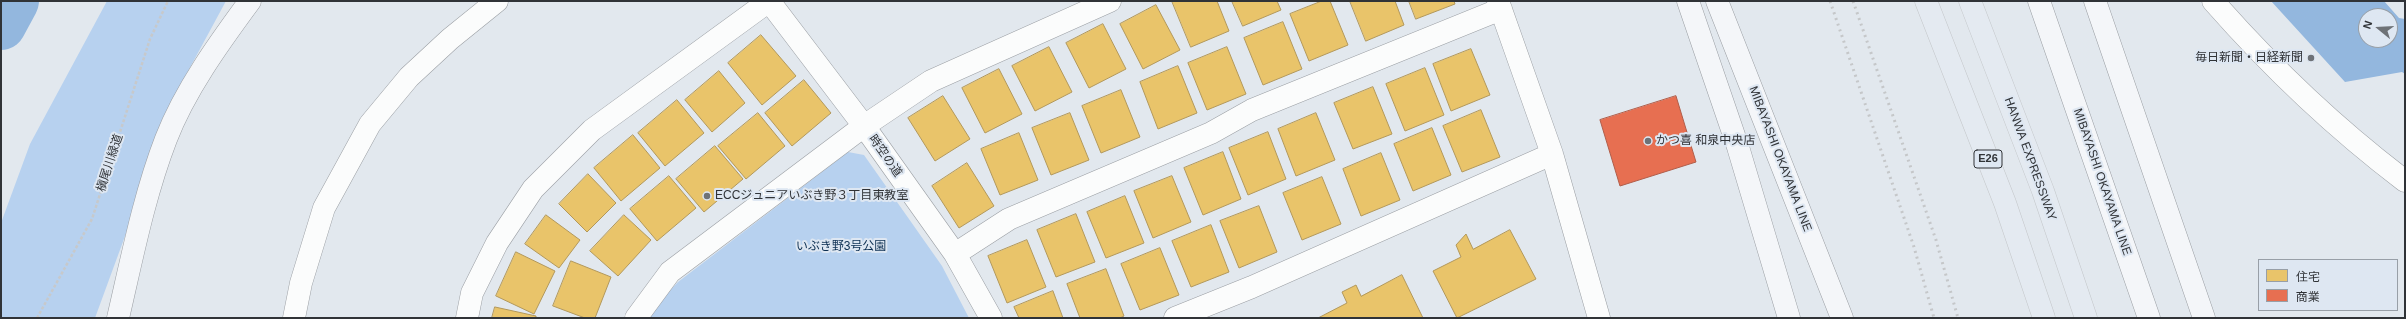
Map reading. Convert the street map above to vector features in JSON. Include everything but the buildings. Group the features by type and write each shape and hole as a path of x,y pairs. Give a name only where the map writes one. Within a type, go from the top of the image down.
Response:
{"highway":[{"name":"E26","path":"1926,1 2005,203 2044,318"},
{"name":"HANWA EXPRESSWAY","path":"1970,1 2043,191 2086,318"}],"main road":[{"path":"118,318 149,190 166,138 193,87 250,1"},
{"path":"1688,1 1738,147 1789,318"},
{"name":"MIBAYASHI OKAYAMA LINE","path":"1717,1 1842,318"},
{"name":"MIBAYASHI OKAYAMA LINE","path":"2039,1 2149,318"},
{"path":"2095,1 2204,318"}],"street":[{"path":"294,318 301,283 324,208 370,124 409,77 450,39 497,1"},
{"path":"467,318 472,293 497,243 533,189 592,130 769,1"},
{"name":"時空の道","path":"769,1 864,126 955,254 991,318"},
{"path":"636,318 670,272 864,126 931,81 1110,1"},
{"path":"2214,1 2252,46 2312,103 2378,161 2405,181"},
{"path":"955,254 1009,219 1211,134 1252,110 1500,5 1552,154 1599,318"},
{"path":"1175,318 1252,287 1552,154"}],"path":[{"name":"槇尾川緑道","path":"37,318 92,219 150,39 168,1"}],"green space":[{"path":"107,1 226,1 180,86 95,318 1,318 1,223 30,144"},
{"name":"いぶき野3号公園","path":"848,152 864,155 942,266 969,318 649,318 659,302 678,282"}],"shaded area":[{"path":"2271,1 2384,1 2390,8 2358,8 2358,48 2398,48 2398,17 2405,19 2405,74 2402,72 2345,82"}],"waterway":[{"path":"1,25 14,1"}],"railway":[{"path":"1830,1 1914,247 1934,318"},
{"path":"1853,1 1936,240 1958,318"}],"place":[{"name":"毎日新聞・日経新聞","path":"2311,58"},
{"name":"かつ喜 和泉中央店","path":"1648,141"},
{"name":"ECCジュニアいぶき野３丁目東教室","path":"707,196"}]}
